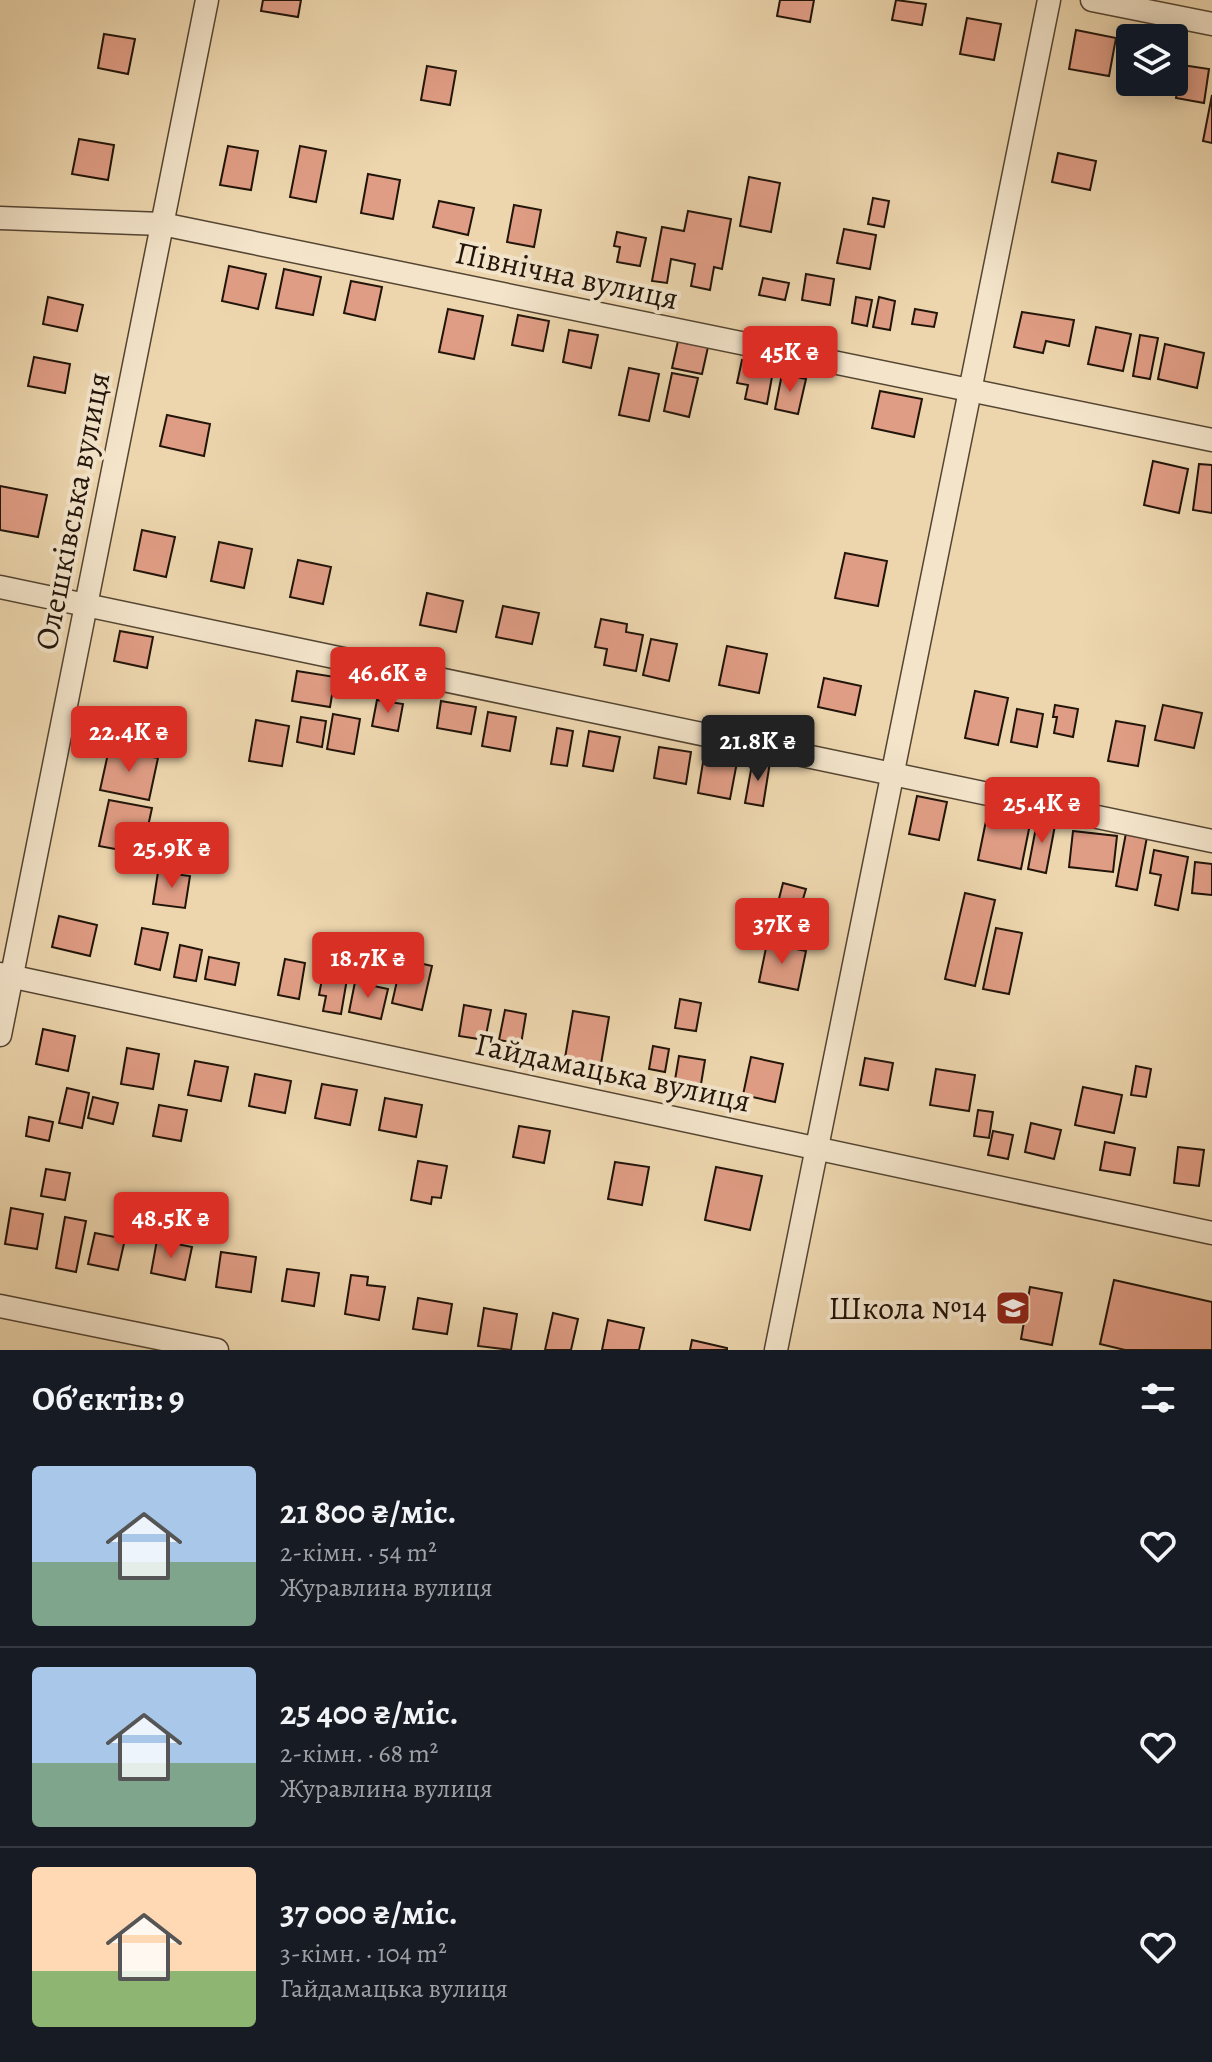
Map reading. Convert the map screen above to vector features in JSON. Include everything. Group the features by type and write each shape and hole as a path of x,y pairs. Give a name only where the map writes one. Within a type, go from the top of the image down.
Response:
{"street":[{"name":"Олешківська вулиця","path":"0,1035 6,975 86,604 207,0"},
{"path":"776,1350 1049,0"},
{"path":"1092,0 1212,24"},
{"name":"Північна вулиця","path":"0,218 162,224 1212,440"},
{"path":"0,587 1212,841"},
{"name":"Гайдамацька вулиця","path":"6,975 1212,1233"},
{"path":"0,1306 217,1350"}],"building":[{"path":"263,0 301,0 298,17 261,11"},
{"path":"780,0 814,0 810,22 777,16"},
{"path":"896,0 926,4 922,25 892,20"},
{"path":"967,18 1001,24 994,60 960,54"},
{"path":"1076,30 1116,38 1109,76 1069,69"},
{"path":"104,34 135,39 128,74 98,68"},
{"path":"427,66 456,71 450,105 421,100"},
{"path":"1188,66 1209,69 1204,103 1176,98 1188,96"},
{"path":"1212,95 1212,143 1203,141"},
{"path":"79,139 114,145 108,180 72,174"},
{"path":"228,146 258,151 251,190 220,185"},
{"path":"300,146 326,151 316,202 290,197"},
{"path":"1058,153 1096,161 1090,190 1052,182"},
{"path":"368,174 400,180 393,219 361,213"},
{"path":"749,177 780,183 771,232 740,226"},
{"path":"873,198 889,201 884,227 868,224"},
{"path":"439,201 474,208 468,235 433,227"},
{"path":"514,205 541,210 534,247 507,242"},
{"path":"688,211 731,219 722,269 714,267 710,290 691,286 695,264 671,259 667,283 652,281 662,227 684,231"},
{"path":"844,229 876,235 870,269 837,263"},
{"path":"617,232 646,238 640,266 617,262 620,247 614,246"},
{"path":"229,266 266,274 258,309 222,301"},
{"path":"284,269 321,277 313,315 276,308"},
{"path":"806,274 834,279 830,305 802,300"},
{"path":"763,278 789,283 785,300 759,295"},
{"path":"351,281 382,287 375,320 344,313"},
{"path":"48,297 83,305 77,331 43,324"},
{"path":"856,297 872,300 867,326 852,323"},
{"path":"879,297 895,301 890,330 873,327"},
{"path":"448,309 483,316 474,359 439,352"},
{"path":"915,309 937,313 934,327 912,324"},
{"path":"1022,312 1074,320 1069,346 1046,341 1043,353 1014,347"},
{"path":"518,315 549,321 543,351 512,345"},
{"path":"1096,327 1131,334 1123,371 1088,364"},
{"path":"569,330 598,335 591,368 563,362"},
{"path":"1140,335 1158,338 1150,379 1133,376"},
{"path":"678,341 708,347 702,374 672,368"},
{"path":"1165,344 1204,353 1197,388 1158,379"},
{"path":"34,357 70,364 65,393 28,386"},
{"path":"742,360 774,366 767,404 745,399 748,385 737,383"},
{"path":"629,368 659,374 649,421 619,415"},
{"path":"672,373 698,378 689,417 664,411"},
{"path":"782,374 806,379 798,414 775,409"},
{"path":"880,391 922,399 914,437 872,428"},
{"path":"167,415 210,424 204,456 160,446"},
{"path":"1153,461 1188,469 1179,513 1144,505"},
{"path":"1199,464 1212,465 1212,513 1193,510"},
{"path":"0,486 47,495 38,537 0,530"},
{"path":"142,530 175,537 166,577 134,570"},
{"path":"219,542 252,549 244,588 211,581"},
{"path":"845,553 887,561 878,606 835,598"},
{"path":"298,560 331,567 323,604 290,597"},
{"path":"427,593 463,601 456,632 420,625"},
{"path":"503,606 539,613 532,644 496,637"},
{"path":"601,619 627,624 626,632 643,635 636,671 604,665 607,649 595,647"},
{"path":"120,631 153,637 147,668 114,661"},
{"path":"651,639 677,644 669,681 643,675"},
{"path":"727,646 767,654 759,693 719,685"},
{"path":"297,671 335,677 330,707 292,701"},
{"path":"824,678 861,686 855,715 818,707"},
{"path":"975,691 1008,698 998,745 965,738"},
{"path":"377,700 403,704 398,731 372,726"},
{"path":"441,701 476,707 471,734 437,728"},
{"path":"1055,705 1078,709 1073,737 1054,733 1057,717 1053,717"},
{"path":"1163,705 1202,713 1194,748 1155,740"},
{"path":"1017,709 1043,714 1037,747 1011,742"},
{"path":"488,712 516,717 510,751 482,746"},
{"path":"333,714 360,719 354,754 327,749"},
{"path":"301,717 326,721 322,747 297,742"},
{"path":"256,720 289,726 282,766 249,761"},
{"path":"1116,721 1145,726 1138,766 1108,761"},
{"path":"557,728 573,731 567,766 551,764"},
{"path":"589,731 620,737 613,771 583,766"},
{"path":"659,747 691,752 686,784 654,778"},
{"path":"109,749 158,758 149,800 100,790"},
{"path":"704,756 737,762 730,799 698,793"},
{"path":"753,759 770,762 763,806 745,803"},
{"path":"917,796 947,802 939,840 909,834"},
{"path":"109,800 152,808 142,854 99,846"},
{"path":"987,816 1030,824 1021,869 978,860"},
{"path":"1038,817 1056,820 1046,873 1028,869"},
{"path":"1073,831 1117,836 1113,872 1069,867"},
{"path":"1126,833 1147,837 1137,890 1116,886"},
{"path":"1154,850 1188,857 1178,910 1155,905 1161,875 1150,873"},
{"path":"1195,862 1212,864 1212,895 1192,893"},
{"path":"158,872 190,876 185,908 153,904"},
{"path":"783,883 806,889 803,899 816,903 808,935 772,926"},
{"path":"965,893 995,900 975,986 945,979"},
{"path":"59,916 97,925 90,956 52,947"},
{"path":"142,928 168,933 160,970 135,964"},
{"path":"996,928 1022,933 1009,994 983,989"},
{"path":"767,943 806,951 798,990 759,982"},
{"path":"180,945 202,950 196,981 174,977"},
{"path":"209,957 239,963 235,985 205,979"},
{"path":"285,959 305,963 299,999 278,995"},
{"path":"402,959 432,966 422,1010 392,1003"},
{"path":"330,970 348,973 341,1014 323,1011 326,996 319,995 322,979 329,980"},
{"path":"355,982 388,989 381,1019 349,1012"},
{"path":"680,999 701,1003 696,1031 675,1028"},
{"path":"464,1005 491,1010 485,1040 459,1036"},
{"path":"505,1010 526,1014 521,1044 499,1040"},
{"path":"573,1011 609,1017 601,1064 565,1058"},
{"path":"43,1029 75,1036 68,1071 36,1064"},
{"path":"653,1046 669,1049 665,1072 649,1069"},
{"path":"127,1048 159,1054 153,1089 121,1084"},
{"path":"679,1056 705,1060 701,1084 675,1080"},
{"path":"751,1057 783,1064 775,1102 743,1095"},
{"path":"865,1058 893,1063 888,1090 860,1085"},
{"path":"195,1061 228,1067 221,1101 188,1095"},
{"path":"1136,1066 1151,1069 1146,1097 1131,1095"},
{"path":"936,1069 975,1075 969,1111 930,1105"},
{"path":"255,1074 291,1081 285,1113 249,1106"},
{"path":"322,1084 357,1090 350,1125 315,1118"},
{"path":"1083,1087 1122,1095 1114,1133 1075,1125"},
{"path":"67,1088 89,1093 82,1128 59,1123"},
{"path":"93,1097 118,1103 113,1124 88,1118"},
{"path":"385,1098 422,1105 416,1137 379,1130"},
{"path":"159,1105 187,1110 181,1141 153,1136"},
{"path":"978,1110 993,1112 989,1138 974,1136"},
{"path":"29,1117 53,1122 49,1141 26,1136"},
{"path":"1031,1123 1061,1130 1054,1159 1025,1152"},
{"path":"519,1126 550,1131 544,1163 513,1157"},
{"path":"993,1131 1013,1135 1008,1159 988,1155"},
{"path":"1105,1142 1135,1148 1130,1175 1100,1170"},
{"path":"1178,1147 1204,1150 1199,1186 1174,1183"},
{"path":"418,1161 447,1166 441,1198 432,1197 431,1204 411,1200"},
{"path":"615,1162 649,1167 642,1205 608,1199"},
{"path":"716,1167 762,1176 750,1230 705,1220"},
{"path":"46,1169 70,1173 65,1200 41,1196"},
{"path":"11,1208 43,1214 37,1249 5,1244"},
{"path":"65,1217 86,1221 76,1272 56,1268"},
{"path":"95,1233 125,1239 118,1270 88,1264"},
{"path":"157,1240 192,1247 185,1280 151,1273"},
{"path":"221,1252 256,1257 251,1292 216,1287"},
{"path":"287,1269 319,1273 314,1306 282,1301"},
{"path":"351,1275 368,1277 367,1285 385,1287 379,1320 345,1314"},
{"path":"1114,1280 1212,1302 1212,1350 1125,1350 1100,1344"},
{"path":"1030,1287 1062,1293 1052,1345 1021,1339"},
{"path":"418,1298 452,1304 447,1334 413,1329"},
{"path":"484,1308 517,1314 511,1350 478,1346"},
{"path":"553,1313 578,1319 571,1350 545,1350"},
{"path":"608,1320 644,1328 639,1350 602,1350"},
{"path":"692,1340 727,1348 727,1350 690,1350"}],"place":[{"name":"Школа №14","path":"1013,1308"}]}
